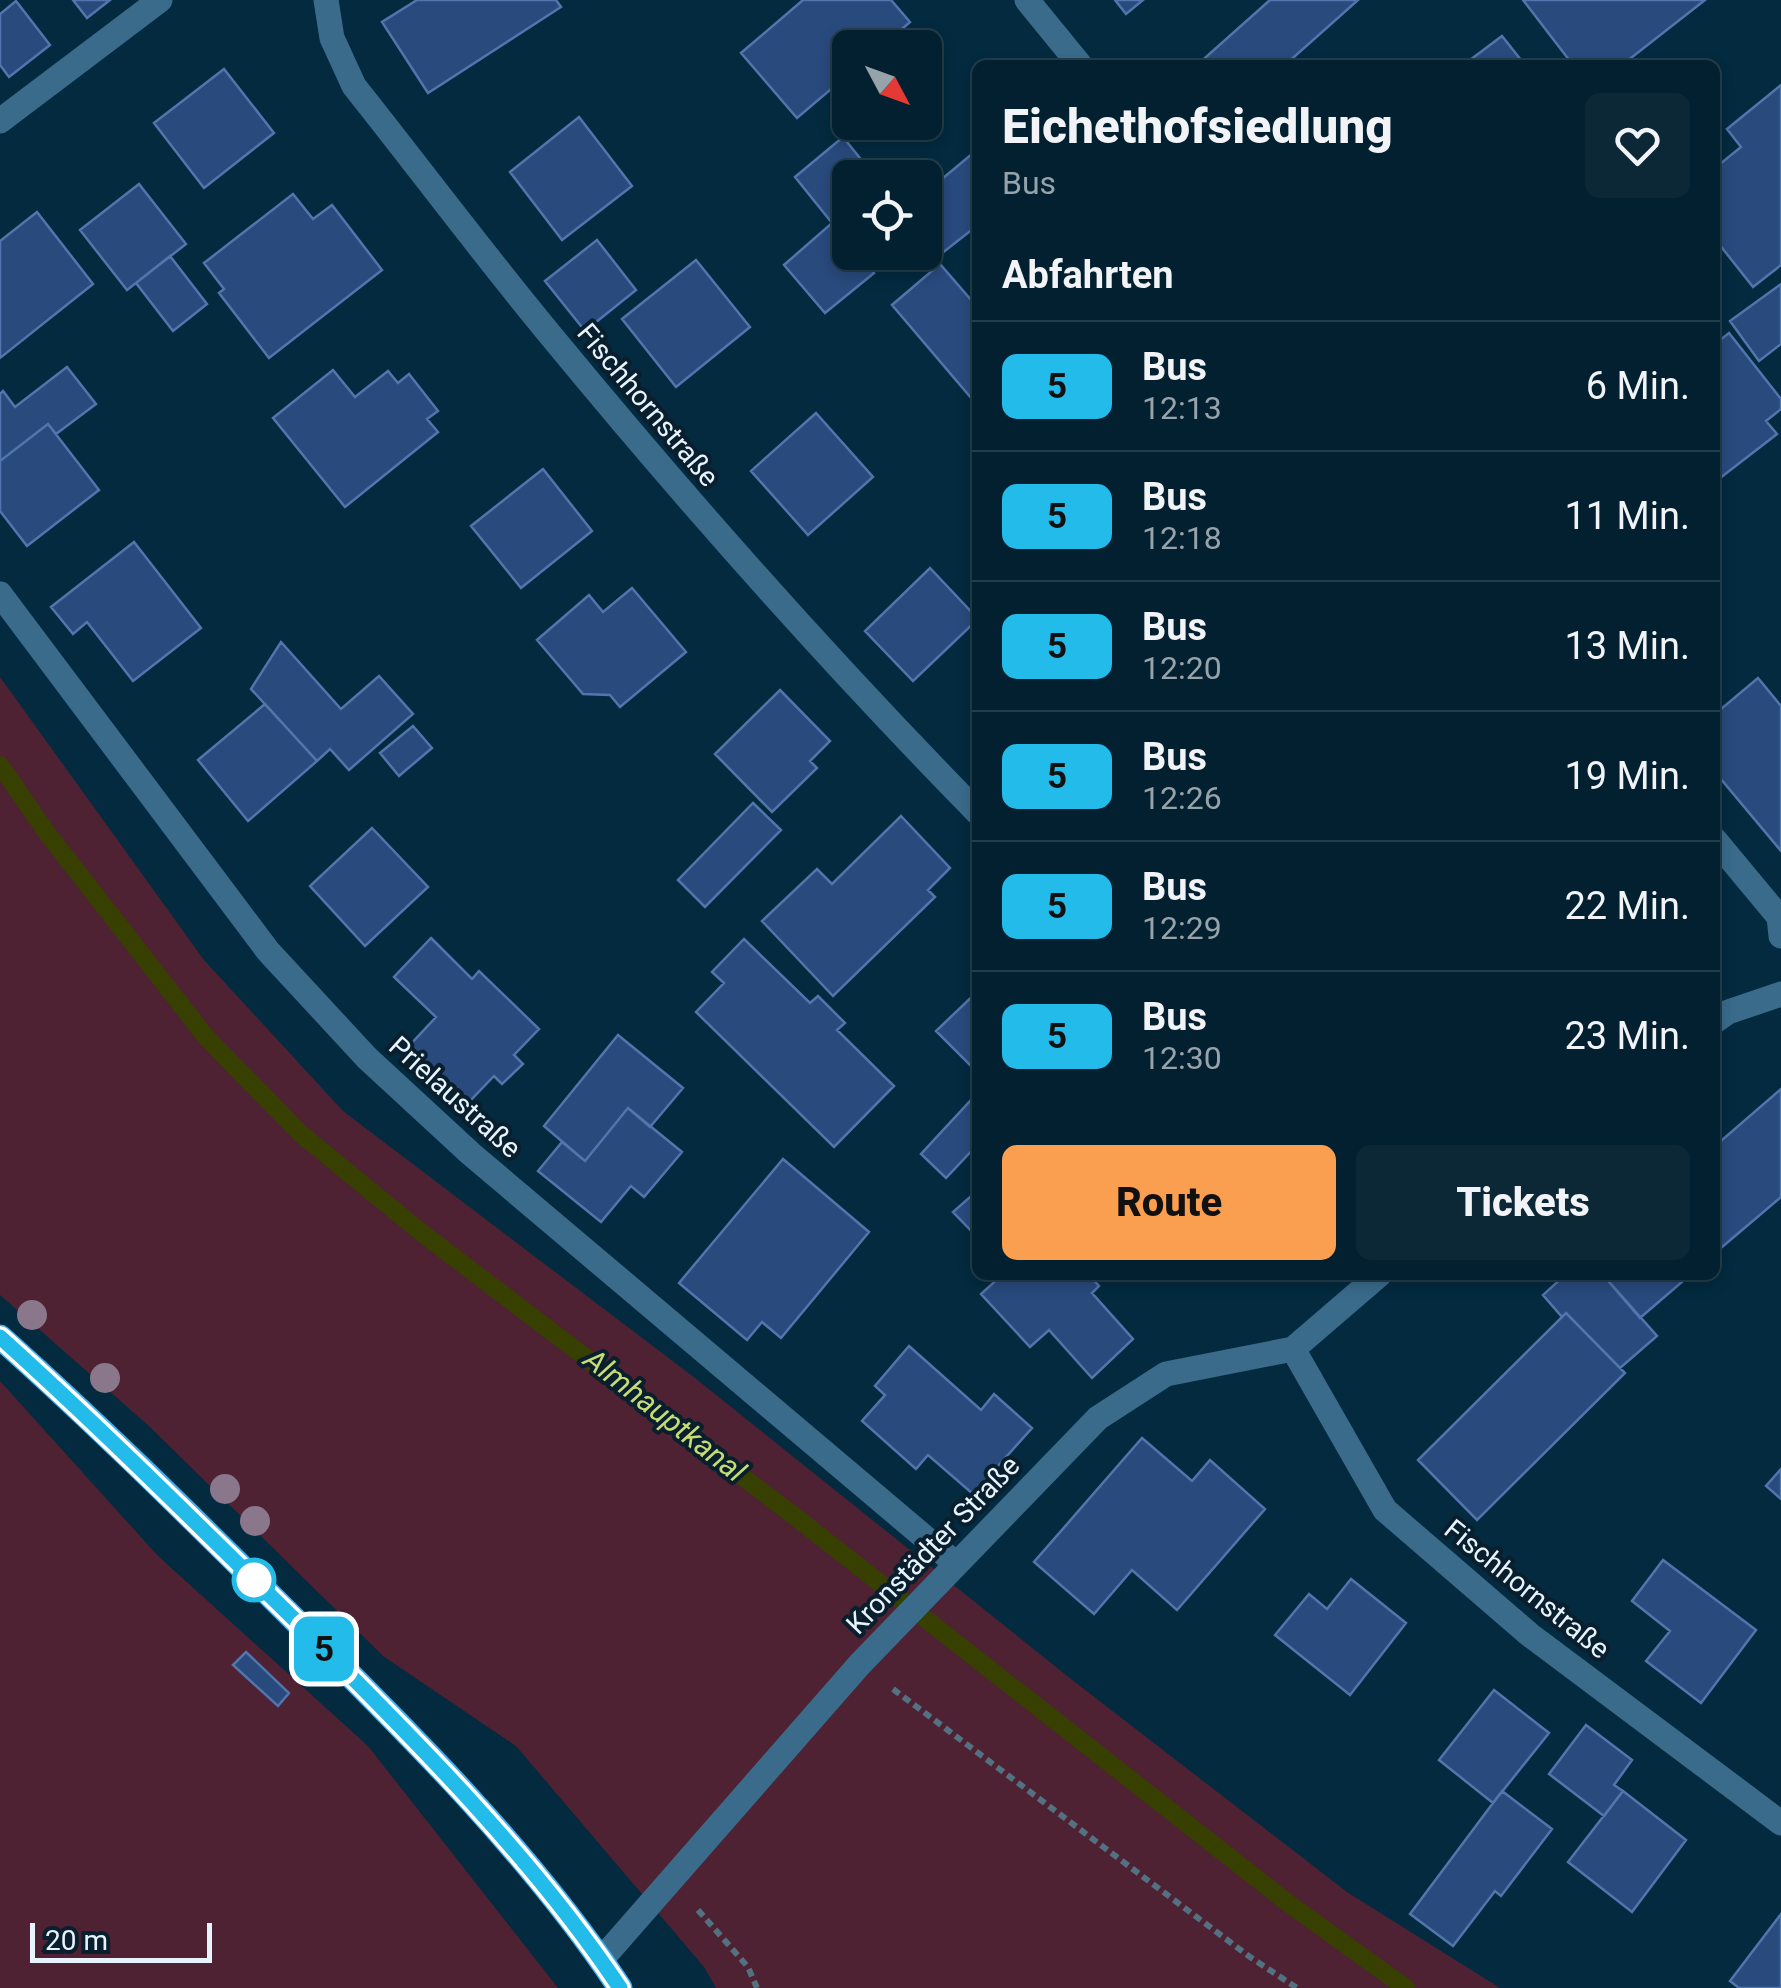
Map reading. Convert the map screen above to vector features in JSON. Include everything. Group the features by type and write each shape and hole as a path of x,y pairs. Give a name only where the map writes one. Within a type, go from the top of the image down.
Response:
{"main road":[{"path":"0,1338 103,1430 374,1698 503,1839 620,1988"}],"street":[{"path":"0,121 160,0"},
{"name":"Fischhornstraße","path":"326,0 332,38 354,86 550,335 717,533 972,808"},
{"path":"1027,0 1076,60"},
{"name":"Prielaustraße","path":"0,594 268,951 368,1058 471,1154 955,1562"},
{"path":"1720,846 1779,918 1781,936"},
{"path":"1720,1018 1781,994"},
{"name":"Kronstädter Straße","path":"601,1960 860,1664 1098,1418 1166,1374 1293,1349 1373,1280"},
{"name":"Fischhornstraße","path":"1293,1349 1385,1510 1530,1636 1781,1823"}],"path":[{"path":"860,1664 1250,1958 1298,1988"},
{"path":"672,1880 748,1967 758,1988"}],"shaded area":[{"path":"0,677 204,960 343,1111 695,1378 1071,1679 1347,1892 1500,1988 716,1988 704,1967 516,1746 383,1656 149,1426 0,1295"},
{"path":"0,1381 158,1556 368,1746 558,1988 0,1988"}],"building":[{"path":"73,0 110,0 87,18"},
{"path":"417,0 556,0 561,7 428,93 382,22"},
{"path":"803,0 891,0 910,22 901,30 832,30 832,88 797,118 741,53"},
{"path":"1115,0 1143,0 1126,14"},
{"path":"1270,0 1358,0 1291,60 1203,60"},
{"path":"1523,0 1705,0 1628,60 1569,60"},
{"path":"16,1 50,45 9,77 0,65 0,14"},
{"path":"1502,36 1521,60 1470,60"},
{"path":"224,69 274,133 204,188 154,123"},
{"path":"1781,85 1781,265 1753,287 1720,245 1720,164 1741,147 1727,129"},
{"path":"579,117 632,186 562,240 510,172"},
{"path":"839,140 845,140 862,160 832,160 832,223 795,177"},
{"path":"972,154 972,230 942,253 942,179"},
{"path":"139,184 186,244 127,290 80,230"},
{"path":"293,194 313,219 332,205 382,270 269,358 219,293 224,289 204,263"},
{"path":"37,212 93,284 0,358 0,241"},
{"path":"832,223 832,270 874,273 825,313 784,265"},
{"path":"597,240 636,290 585,331 545,281"},
{"path":"170,256 207,304 173,331 136,283"},
{"path":"696,260 750,327 676,387 622,319"},
{"path":"942,266 972,301 972,399 892,305"},
{"path":"1781,284 1781,344 1759,361 1730,321"},
{"path":"1729,333 1781,399 1781,409 1766,421 1777,434 1720,478 1720,340"},
{"path":"67,367 96,404 56,434 48,424 0,461 0,394 3,391 15,407"},
{"path":"333,370 355,397 388,371 398,383 409,374 438,411 427,419 438,432 345,507 273,418"},
{"path":"816,413 873,477 808,535 751,471"},
{"path":"48,424 99,490 27,546 0,511 0,461"},
{"path":"543,469 592,531 521,588 471,526"},
{"path":"134,542 201,628 133,681 87,622 73,634 51,607"},
{"path":"930,568 972,613 972,625 913,681 865,631"},
{"path":"632,588 686,652 620,707 610,695 583,694 537,640 589,595 603,612"},
{"path":"281,642 341,709 379,676 413,714 349,770 330,749 317,761 251,689"},
{"path":"1758,678 1781,706 1781,851 1720,778 1720,710"},
{"path":"780,690 830,741 810,761 817,768 772,812 715,754"},
{"path":"265,704 317,761 248,821 198,760"},
{"path":"413,726 432,748 399,776 380,753"},
{"path":"753,803 781,830 705,907 678,880"},
{"path":"901,816 950,868 928,890 935,897 833,996 762,921 817,869 832,884"},
{"path":"372,828 428,887 365,946 310,886"},
{"path":"431,938 472,979 479,971 539,1029 514,1055 523,1064 502,1084 494,1076 468,1103 409,1046 436,1017 394,977"},
{"path":"744,939 810,1003 818,996 845,1023 837,1030 894,1086 834,1147 696,1012 724,983 712,972"},
{"path":"972,997 972,1067 936,1031"},
{"path":"618,1035 683,1088 650,1127 628,1108 585,1161 544,1126"},
{"path":"1781,1089 1781,1197 1720,1249 1720,1142"},
{"path":"972,1101 972,1150 946,1178 921,1154"},
{"path":"628,1108 682,1152 644,1197 631,1186 601,1222 538,1171 562,1142 585,1161"},
{"path":"783,1159 869,1232 781,1338 762,1322 747,1340 679,1283"},
{"path":"972,1195 972,1232 953,1212"},
{"path":"996,1280 1094,1280 1099,1286 1092,1293 1133,1339 1092,1378 1049,1330 1030,1347 981,1294"},
{"path":"1560,1280 1607,1280 1657,1336 1620,1368 1543,1295"},
{"path":"1607,1280 1684,1280 1640,1318"},
{"path":"1566,1313 1625,1373 1477,1520 1418,1460"},
{"path":"909,1346 981,1410 994,1394 1032,1428 973,1494 928,1455 916,1469 862,1421 885,1395 875,1386"},
{"path":"1142,1438 1192,1481 1210,1460 1265,1509 1177,1610 1132,1570 1094,1614 1034,1562"},
{"path":"1781,1469 1781,1499 1766,1486"},
{"path":"1663,1560 1756,1630 1701,1703 1646,1661 1670,1631 1632,1601"},
{"path":"1351,1579 1406,1623 1350,1695 1275,1635 1309,1594 1327,1609"},
{"path":"246,1652 289,1693 278,1706 233,1665"},
{"path":"1494,1690 1549,1733 1493,1803 1439,1760"},
{"path":"1586,1725 1632,1760 1614,1785 1623,1791 1604,1816 1549,1774"},
{"path":"1502,1791 1552,1829 1501,1896 1495,1891 1453,1946 1410,1914"},
{"path":"1623,1791 1686,1840 1632,1912 1568,1862"},
{"path":"1781,1914 1781,1988 1739,1988 1730,1981"}],"waterway":[{"name":"Almhauptkanal","path":"0,765 47,833 206,1037 301,1134 422,1233 802,1522 1288,1903 1406,1988"}],"bus line":[{"name":"5","path":"0,1337 103,1430 374,1698 503,1839 620,1988"}]}
